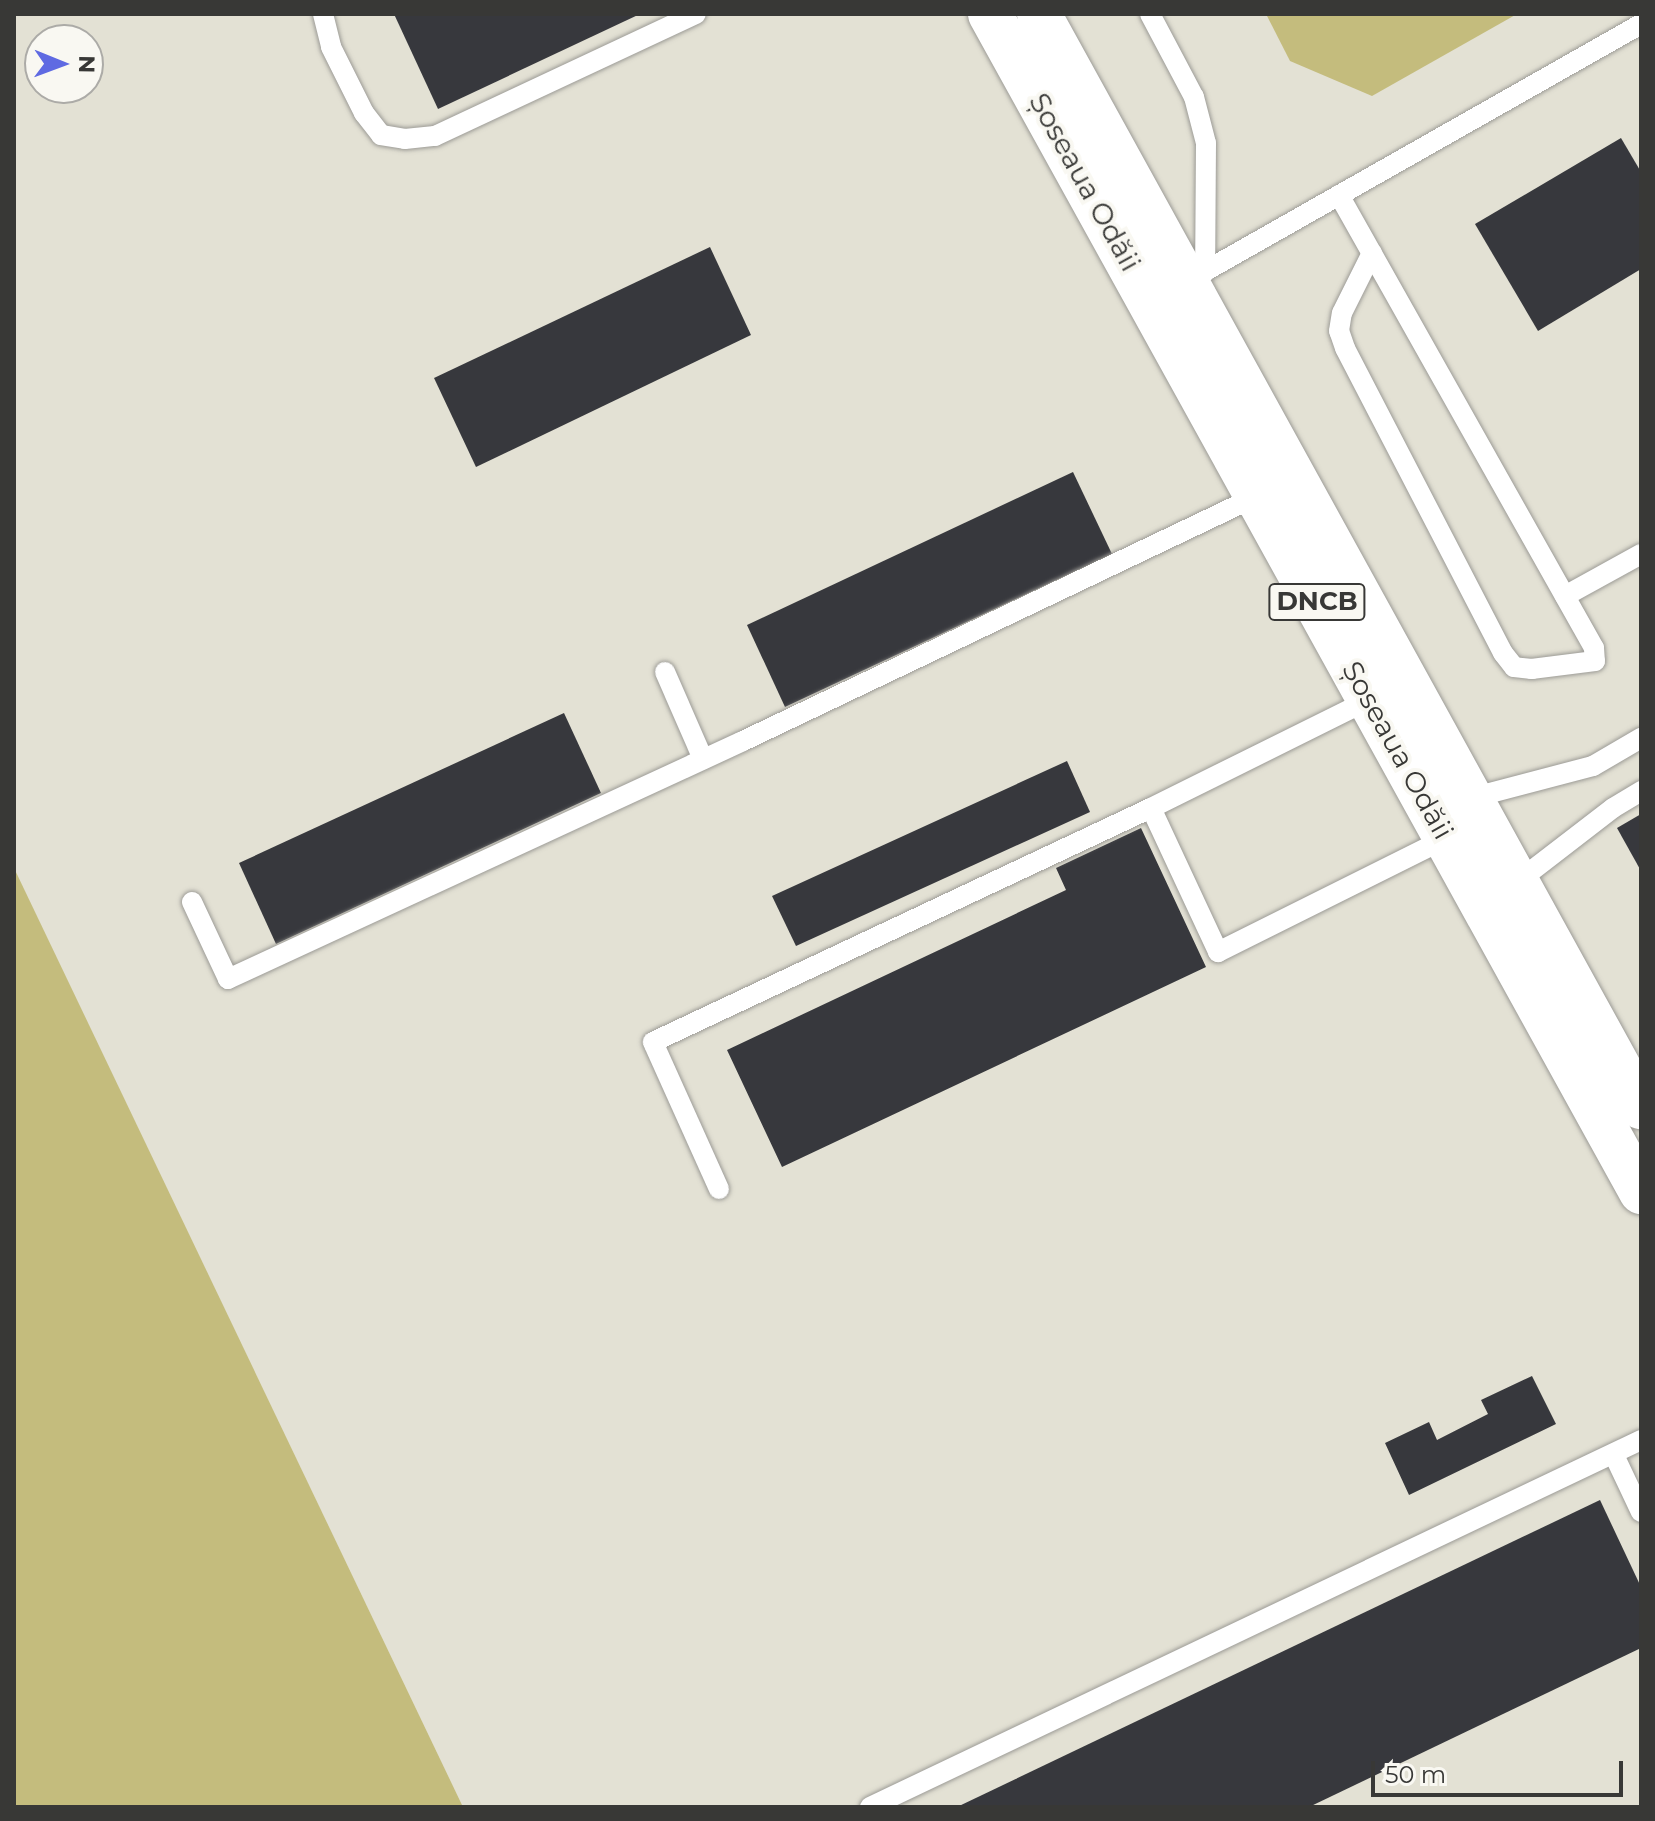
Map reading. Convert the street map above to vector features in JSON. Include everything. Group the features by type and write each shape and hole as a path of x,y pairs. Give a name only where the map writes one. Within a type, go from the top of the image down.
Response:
{"main road":[{"name":"Șoseaua Odăii","path":"990,14 1641,1192"},
{"name":"Șoseaua Odăii","path":"1039,14 1195,277 1471,798 1641,1107"}],"lane":[{"path":"323,14 331,47 364,113 381,135 405,139 435,136 696,14"},
{"path":"1150,14 1194,97 1206,143 1195,277"},
{"path":"1195,277 1641,24"},
{"path":"1339,195 1372,253 1594,648 1595,661 1532,669 1514,667 1503,653 1339,331 1342,313 1372,253"},
{"path":"192,902 228,979 703,759 1257,496"},
{"path":"1565,596 1641,554"},
{"path":"665,672 703,759"},
{"path":"719,1189 653,1042 1151,808 1371,699"},
{"path":"1471,798 1593,766 1641,740"},
{"path":"1517,882 1613,808 1641,791"},
{"path":"1151,808 1218,952 1447,838"},
{"path":"870,1807 1641,1440"},
{"path":"1614,1455 1641,1512"}],"shaded area":[{"path":"14,14 1641,14 1641,1807 463,1807 14,869"},
{"path":"1266,14 1517,14 1372,96 1290,61"},
{"path":"14,868 463,1807 14,1807"}],"building":[{"path":"394,14 640,14 438,109"},
{"path":"1621,138 1641,172 1641,269 1538,331 1475,224"},
{"path":"710,247 751,335 476,467 434,378"},
{"path":"1073,472 1112,554 785,707 747,625"},
{"path":"564,713 601,793 276,944 239,863"},
{"path":"1067,761 1090,812 796,946 772,896"},
{"path":"1641,814 1641,871 1617,828"},
{"path":"1141,828 1206,967 782,1167 727,1050 1066,890 1056,868"},
{"path":"1532,1376 1556,1424 1409,1495 1385,1443 1429,1422 1437,1440 1488,1414 1481,1400"},
{"path":"1600,1500 1641,1587 1641,1648 1309,1807 957,1807"}]}
